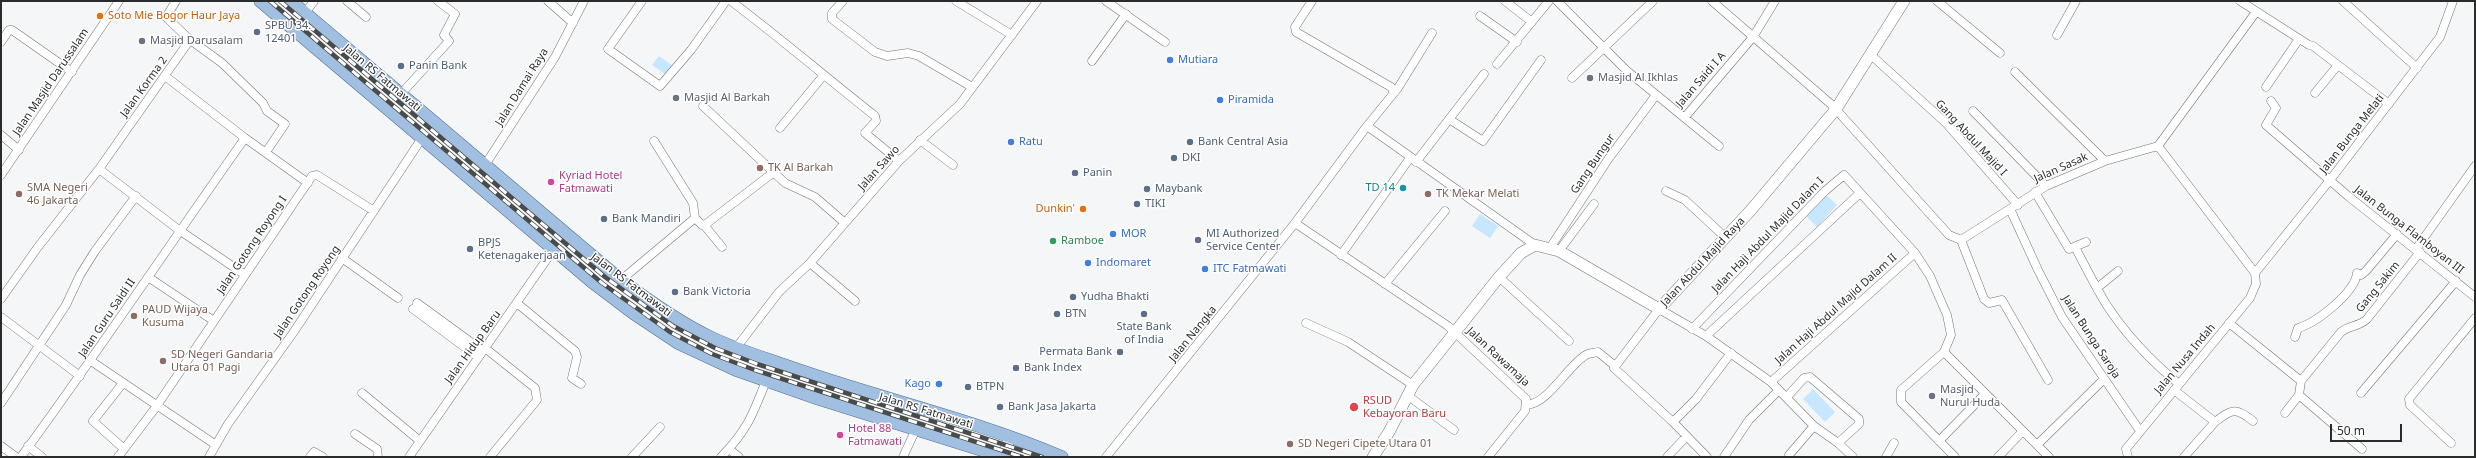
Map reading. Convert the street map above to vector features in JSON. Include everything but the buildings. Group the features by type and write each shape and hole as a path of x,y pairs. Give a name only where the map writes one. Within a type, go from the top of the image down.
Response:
{"main road":[{"name":"Jalan RS Fatmawati","path":"260,1 611,298 678,343 729,368 766,381 1004,457"},
{"name":"Jalan RS Fatmawati","path":"291,1 621,280 672,316 709,337 736,348 825,380 1009,438 1062,457"}],"street":[{"name":"Jalan Masjid Darussalam","path":"1,175 120,1"},
{"path":"176,1 166,17 189,40 222,63 264,103 266,111 285,124 266,152"},
{"path":"305,13 314,1"},
{"path":"347,1 366,17"},
{"path":"401,94 449,41 444,35 455,14 438,1"},
{"path":"548,1 573,23"},
{"name":"Jalan Damai Raya","path":"474,182 555,57 584,1"},
{"path":"642,1 608,49 660,86 698,41 726,1"},
{"path":"731,1 780,38 823,76 862,106 876,119 866,133 899,161"},
{"path":"843,1 832,13 832,19 875,52 888,56 908,53 919,56 972,87"},
{"path":"956,1 1012,35"},
{"name":"Jalan Sawo","path":"736,348 779,292 810,263 899,161 920,140 950,115 1038,1"},
{"path":"1106,1 1165,42"},
{"path":"1312,1 1297,22 1295,27 1296,32 1391,87 1394,92"},
{"path":"1505,1 1532,22"},
{"path":"1497,64 1517,42 1549,1"},
{"name":"Jalan Saidi I A","path":"1557,1 1603,49 1656,95 1685,117 1753,37 1775,1"},
{"path":"1572,78 1653,1"},
{"path":"1712,1 1836,109 1949,235 1961,240 1984,299 1989,303 2002,300 2048,380"},
{"name":"Jalan Abdul Majid Raya","path":"1534,245 1554,249 1660,310 1726,238 1836,109 1904,1"},
{"path":"1937,1 2000,53"},
{"path":"2057,35 2076,1"},
{"path":"2240,1 2299,39 2313,46 2389,104"},
{"path":"2343,1 2417,68"},
{"name":"Jalan Bunga Melati","path":"2255,272 2330,180 2440,37 2453,1"},
{"path":"2255,272 2158,146 2256,12"},
{"path":"1092,61 1126,14"},
{"path":"1480,16 1517,42"},
{"path":"2,40 9,30 12,30 72,72"},
{"name":"Jalan Nangka","path":"1106,457 1295,223 1367,126 1398,88 1432,33"},
{"path":"2266,87 2299,39"},
{"name":"Jalan Korma 2","path":"1,299 38,247 99,169 189,40"},
{"name":"Gang Abdul Majid I","path":"1871,55 1946,123 2014,207"},
{"path":"1450,119 1483,141 1541,60"},
{"path":"2315,93 2338,65"},
{"path":"2015,72 2105,161"},
{"path":"1342,255 1413,160 1450,119 1484,74"},
{"path":"165,76 245,138 308,183 312,176 317,175 374,211"},
{"path":"780,128 823,76"},
{"name":"Gang Bungur","path":"1554,249 1609,158 1656,95"},
{"name":"Jalan Bunga Flamboyan III","path":"2272,101 2276,108 2266,125 2330,180 2475,297"},
{"path":"703,106 786,183 814,197 845,224"},
{"path":"1973,111 2046,186"},
{"path":"1685,117 1720,146"},
{"path":"1367,126 1534,245 1521,253 1499,277 1413,385 1389,432 1373,457"},
{"path":"1,135 19,150"},
{"name":"Jalan Guru Saidi II","path":"1,317 80,376 179,230 245,138"},
{"name":"Jalan Gotong Royong","path":"209,457 422,138"},
{"path":"920,140 953,165"},
{"path":"654,141 693,203 695,218 704,225 722,247"},
{"name":"Jalan Sasak","path":"1961,240 2046,186 2105,161 2158,146"},
{"name":"Gang Sakim","path":"2301,381 2341,332 2346,328 2358,326 2367,319 2418,250 2475,166"},
{"path":"99,169 179,230 244,274"},
{"path":"704,225 774,172"},
{"name":"Jalan Haji Abdul Majid Dalam I","path":"1692,328 1826,191 1844,175 1915,253 1930,276 1947,315 1952,335 1944,352"},
{"name":"Jalan Gotong Royong I","path":"118,457 156,407 244,274 308,183"},
{"path":"1666,191 1685,200 1726,238"},
{"path":"2035,192 2068,247 2071,249 2086,242"},
{"path":"1706,336 1860,193"},
{"path":"1,403 66,305 80,275 136,196"},
{"path":"1554,249 1594,204"},
{"name":"Jalan Bunga Saroja","path":"2014,207 2038,270 2062,317 2140,431"},
{"path":"1385,284 1445,211"},
{"path":"621,280 695,218"},
{"path":"1295,223 1455,332"},
{"path":"2295,337 2298,328 2318,318 2330,309 2352,284 2356,273 2361,275 2366,271 2397,234"},
{"path":"2075,247 2107,305 2144,353 2176,387 2215,422"},
{"name":"Jalan Hidup Baru","path":"409,457 482,352 518,304 554,249"},
{"name":"Jalan Haji Abdul Majid Dalam II","path":"1771,382 1915,253"},
{"path":"342,258 398,298"},
{"path":"810,263 855,301"},
{"path":"2097,288 2118,271"},
{"name":"Jalan Nusa Indah","path":"2128,457 2126,449 2250,298 2256,284 2255,272"},
{"path":"148,277 214,321"},
{"path":"1499,277 1569,341"},
{"path":"2361,393 2456,281"},
{"path":"518,304 575,351 577,357 572,378 581,384"},
{"path":"415,306 535,388 538,394 538,400 490,457"},
{"path":"1616,366 1660,310 1706,336 1771,382 1814,426 1838,443 1853,457"},
{"path":"2451,443 2410,405 2409,399 2475,318"},
{"path":"1306,323 1343,339 1413,385"},
{"path":"2229,324 2301,381 2299,395 2285,412"},
{"name":"Jalan Rawamaja","path":"1455,332 1526,399 1527,405 1525,411 1492,455"},
{"path":"1527,405 1534,403 1554,387 1586,355 1598,352 1616,366 1617,372 1673,422 1707,457"},
{"path":"1955,457 1901,402 1900,393 1944,352 2049,457"},
{"path":"1673,422 1696,399 1730,353"},
{"path":"91,361 156,407 216,445"},
{"path":"21,457 80,376"},
{"path":"1787,397 1804,378 1808,376 1860,419 1860,424 1838,443"},
{"path":"721,457 749,424 766,381"},
{"path":"123,383 93,421 124,449"},
{"path":"2037,445 2100,383"},
{"path":"1724,457 1749,420 1779,390"},
{"path":"362,393 420,441"},
{"path":"1939,441 1985,394"},
{"path":"1407,395 1454,430"},
{"path":"2299,395 2362,448"},
{"path":"2184,457 2215,422 2229,411 2236,410 2253,421"},
{"path":"1789,455 1814,426"},
{"path":"632,457 660,427"},
{"path":"903,457 916,429"},
{"path":"1998,457 2023,431"},
{"path":"355,434 377,449 378,457"},
{"path":"1667,457 1686,437"},
{"path":"1004,457 1009,438"},
{"path":"1886,457 1894,442"},
{"path":"1,446 16,457"},
{"path":"28,446 42,457"},
{"path":"729,449 739,457"},
{"path":"310,457 314,452 323,457"}],"shaded area":[{"path":"659,56 673,66 666,75 652,65"},
{"path":"1826,195 1837,205 1817,227 1806,216"},
{"path":"1480,214 1498,226 1490,238 1472,226"},
{"path":"1813,389 1835,412 1825,422 1803,399"}],"railway":[{"path":"270,1 602,283 670,332 712,354 755,370 1022,457"},
{"path":"280,1 605,277 673,326 715,348 757,364 1042,457"}],"place":[{"name":"Soto Mie Bogor Haur Jaya","path":"100,16"},
{"name":"SPBU 34. 12401","path":"257,32"},
{"name":"Masjid Darusalam","path":"142,41"},
{"name":"Mutiara","path":"1170,60"},
{"name":"Panin Bank","path":"401,66"},
{"name":"Masjid Al Ikhlas","path":"1590,78"},
{"name":"Masjid Al Barkah","path":"676,98"},
{"name":"Piramida","path":"1220,100"},
{"name":"Ratu","path":"1011,142"},
{"name":"Bank Central Asia","path":"1190,142"},
{"name":"DKI","path":"1174,158"},
{"name":"TK Al Barkah","path":"760,168"},
{"name":"Panin","path":"1075,173"},
{"name":"Kyriad Hotel Fatmawati","path":"551,182"},
{"name":"TD 14","path":"1403,188"},
{"name":"Maybank","path":"1147,189"},
{"name":"SMA Negeri 46 Jakarta","path":"19,194"},
{"name":"TK Mekar Melati","path":"1428,194"},
{"name":"TIKI","path":"1137,204"},
{"name":"Dunkin'","path":"1083,209"},
{"name":"Bank Mandiri","path":"604,219"},
{"name":"MOR","path":"1113,234"},
{"name":"MI Authorized Service Center","path":"1198,240"},
{"name":"Ramboe","path":"1053,241"},
{"name":"BPJS Ketenagakerjaan","path":"470,249"},
{"name":"Indomaret","path":"1088,263"},
{"name":"ITC Fatmawati","path":"1205,269"},
{"name":"Bank Victoria","path":"675,292"},
{"name":"Yudha Bhakti","path":"1073,297"},
{"name":"BTN","path":"1057,314"},
{"name":"State Bank of India","path":"1144,314"},
{"name":"PAUD Wijaya Kusuma","path":"134,316"},
{"name":"Permata Bank","path":"1120,352"},
{"name":"SD Negeri Gandaria Utara 01 Pagi","path":"163,361"},
{"name":"Bank Index","path":"1016,368"},
{"name":"Kago","path":"939,384"},
{"name":"BTPN","path":"968,387"},
{"name":"Masjid Nurul Huda","path":"1932,396"},
{"name":"Bank Jasa Jakarta","path":"1000,407"},
{"name":"RSUD Kebayoran Baru","path":"1354,407"},
{"name":"Hotel 88 Fatmawati","path":"840,435"},
{"name":"SD Negeri Cipete Utara 01","path":"1290,444"}]}
